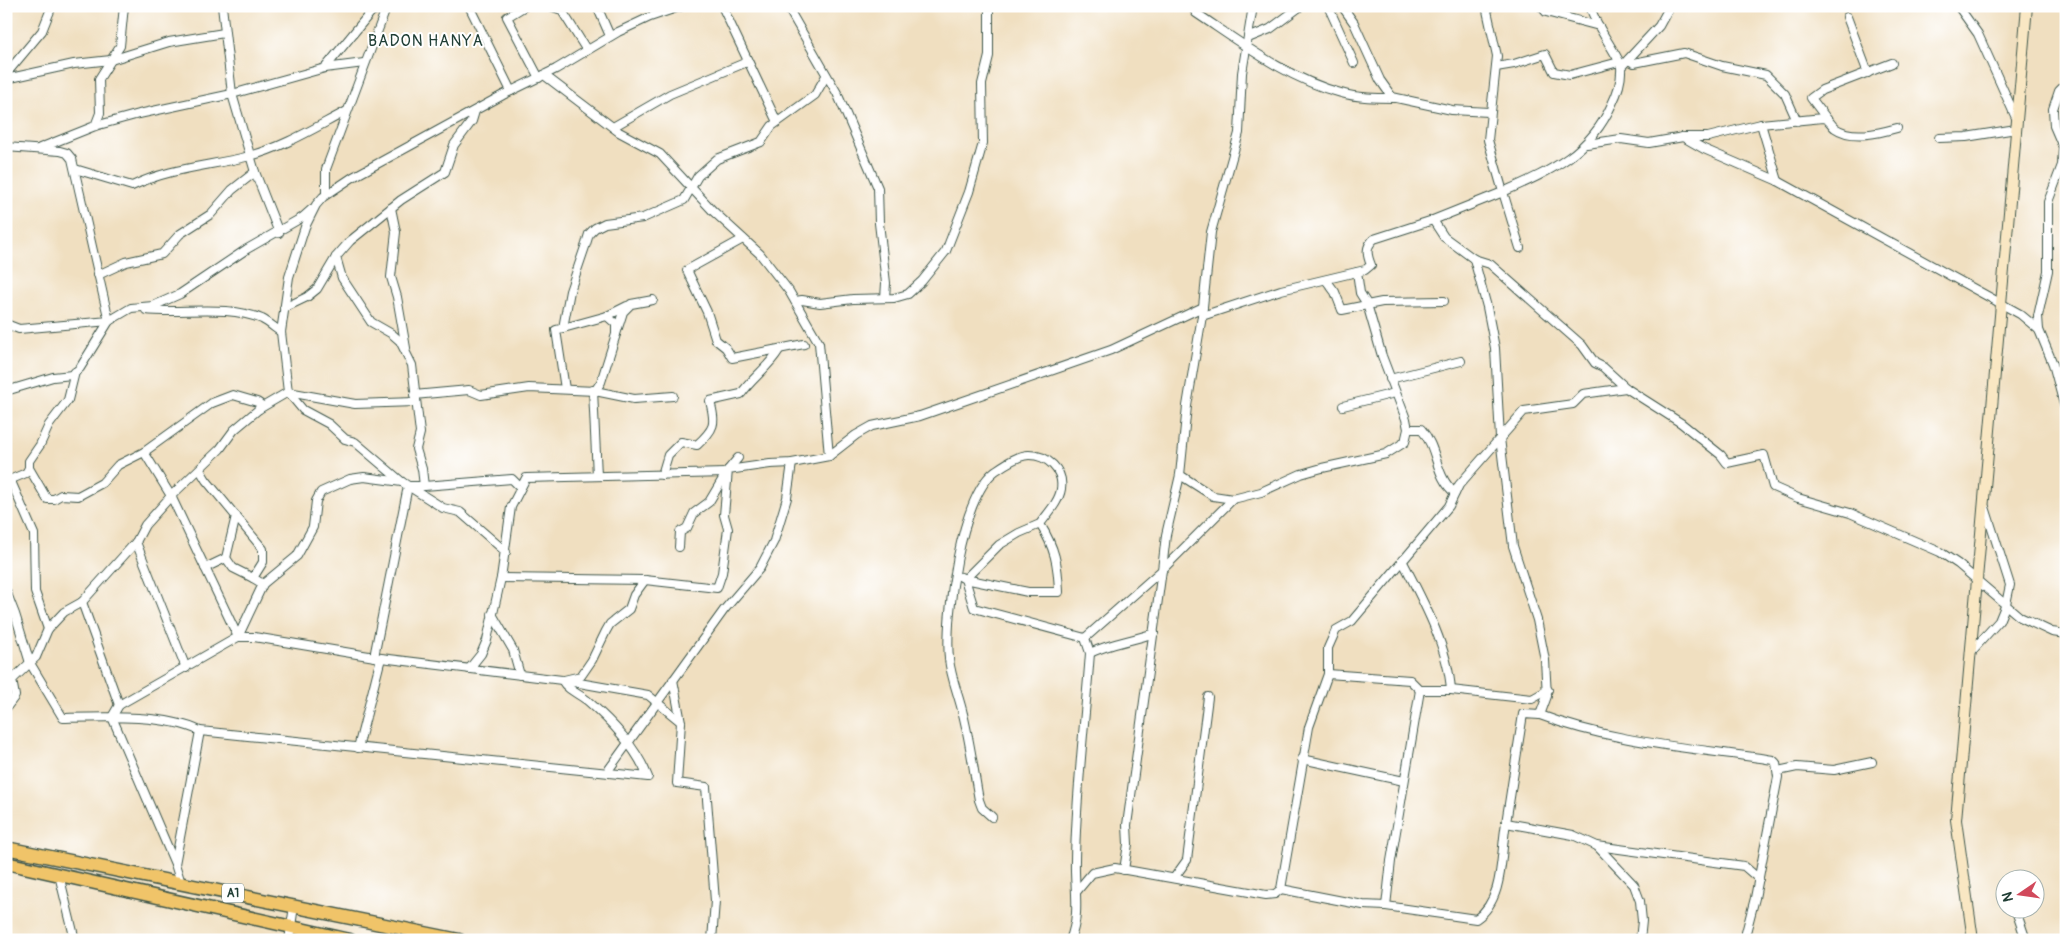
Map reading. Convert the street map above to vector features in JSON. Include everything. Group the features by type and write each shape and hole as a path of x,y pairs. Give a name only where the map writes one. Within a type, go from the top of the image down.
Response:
{"highway":[{"name":"A1","path":"6,848 459,940"},
{"name":"A1","path":"6,864 350,940"}],"main road":[{"path":"1973,940 1956,820 2027,6"}],"street":[{"path":"6,74 42,31 52,6"},
{"path":"95,126 100,113 99,79 120,46 124,6"},
{"path":"222,6 232,94 255,172 279,232"},
{"path":"326,194 326,169 342,131 347,111 386,6"},
{"path":"325,68 371,12 386,6"},
{"path":"469,6 511,91"},
{"path":"525,6 507,17 541,76 613,127 660,154 691,188 760,254 795,302 819,343 829,456"},
{"path":"550,6 560,8 586,49"},
{"path":"6,324 19,329 109,320 131,308 153,306 180,294 247,249 303,217 326,194 353,177 541,76 610,36 650,17 682,6"},
{"path":"722,6 777,122"},
{"path":"787,6 838,94 878,188 879,224 886,298"},
{"path":"795,302 802,300 820,303 886,298 908,294 946,251 969,192 983,143 982,84 989,56 989,6"},
{"path":"1192,6 1196,13 1246,48 1316,86 1343,94 1394,98 1452,110 1489,112"},
{"path":"1124,870 1128,844 1127,825 1143,701 1154,633 1166,535 1180,475 1186,406 1202,316 1211,232 1239,133 1242,77 1253,6"},
{"path":"1248,38 1270,29 1301,6"},
{"path":"1328,6 1354,63"},
{"path":"1342,6 1354,23 1380,80 1394,98"},
{"path":"1486,6 1497,56 1494,101 1489,112 1488,140 1520,248"},
{"path":"1541,6 1546,12 1599,26"},
{"path":"1202,316 1281,290 1357,272 1372,265 1367,255 1369,244 1374,239 1433,220 1504,192 1546,172 1587,144 1610,110 1622,77 1620,65 1611,43 1593,16 1590,6"},
{"path":"1496,67 1514,64 1545,54 1554,72 1570,75 1620,65 1628,60 1659,26 1670,6"},
{"path":"1939,138 1966,137 2016,124 1978,34 1958,6"},
{"path":"599,11 610,36"},
{"path":"1847,17 1868,73"},
{"path":"6,79 74,64 111,60 169,42 224,32"},
{"path":"1628,60 1634,63 1684,53 1722,66 1766,75 1785,94 1798,121"},
{"path":"613,127 670,94 747,62"},
{"path":"40,148 95,126 197,100 232,94 325,68 364,63"},
{"path":"1892,64 1822,90 1811,98 1836,128 1852,134 1877,134 1897,128"},
{"path":"563,328 570,291 589,234 605,223 644,218 684,200 698,176 716,159 761,142 777,122 815,95 826,76"},
{"path":"2066,84 2060,91 2053,109 2054,126 2063,147 2062,165 2048,202 2048,271 2038,316 2039,330 2053,364 2066,412"},
{"path":"75,169 132,186 150,177 251,155 280,145 347,111"},
{"path":"284,308 308,297 317,289 336,257 350,241 391,208 445,172 454,145 472,121 474,111"},
{"path":"1587,144 1621,139 1648,143 1683,137 1708,137 1761,124 1827,119"},
{"path":"1761,124 1778,181"},
{"path":"1683,137 1704,149 1778,181 2001,302 2039,330"},
{"path":"6,147 40,148 67,153 72,159 109,320 75,372 68,400 49,425 40,445 29,461 29,468 47,499 54,499 61,495 72,497 102,483 118,465 144,452 212,403 233,395 257,402 260,404 259,409"},
{"path":"98,275 126,262 162,254 180,234 211,214 232,190 255,172"},
{"path":"316,205 296,249 284,308 281,332 288,392 302,410 329,424 345,439 355,442 405,484 443,508 460,512 506,552"},
{"path":"391,208 396,232 391,277 401,314 407,353"},
{"path":"1433,220 1444,238 1474,259 1490,264 1582,345 1595,363 1626,388 1681,423 1721,455 1726,463 1764,455 1773,487 1798,498 1850,513 1940,552 2020,617 2052,632 2066,634"},
{"path":"743,239 687,270 707,312 716,340 726,348 732,358 804,344"},
{"path":"336,257 342,278 371,322 392,334 400,342 412,365 420,433 416,449 422,469 424,486"},
{"path":"1474,259 1487,308 1494,348 1500,438 1513,546 1537,620 1548,690 1540,715"},
{"path":"1180,475 1213,496 1233,499 1261,492 1322,468 1386,454 1405,442 1408,429 1390,379 1367,304 1360,293 1357,272"},
{"path":"1326,280 1335,292 1342,310 1367,304 1444,301"},
{"path":"565,389 556,330 607,316 631,304 653,300"},
{"path":"597,476 594,391 601,382 623,312 631,304"},
{"path":"469,669 484,649 506,552 511,507 526,478 727,472 829,456 856,435 872,426 920,416 1111,350 1203,307"},
{"path":"131,308 228,312 261,319 281,332"},
{"path":"607,316 616,324 616,334"},
{"path":"662,475 668,455 682,442 697,445 715,425 710,401 741,394 747,385 770,364 779,350"},
{"path":"1390,379 1461,361"},
{"path":"6,391 52,377 72,375 75,372"},
{"path":"1077,890 1092,873 1115,868 1266,895 1275,894 1282,888 1302,759 1309,727 1328,674 1328,648 1336,630 1352,621 1449,506 1459,485 1524,412 1573,404 1583,394 1626,388"},
{"path":"12,680 36,657 48,629 64,612 82,602 136,542 145,525 171,496 220,449 234,430 259,409 288,392 355,404 415,399 469,390 482,395 514,389 565,389 594,391 634,399 673,396"},
{"path":"1343,406 1395,393"},
{"path":"1408,429 1421,429 1430,439 1444,484 1455,493"},
{"path":"144,452 171,496 238,636"},
{"path":"965,579 999,545 1019,533 1040,524 1059,499 1062,480 1059,472 1047,459 1028,455 1005,464 990,476 964,529 955,575 948,634 950,660 964,715 979,800 982,808 992,817"},
{"path":"679,547 680,532 687,528 694,513 709,502 738,458"},
{"path":"607,772 724,610 760,568 774,541 782,515 787,498 792,463"},
{"path":"29,468 26,473 8,480 34,534 35,592 48,629"},
{"path":"200,470 206,480 263,549 263,562 253,578"},
{"path":"501,578 644,580 717,588 722,573 728,529 724,515 727,472"},
{"path":"112,717 119,706 238,636 262,584 296,556 313,527 316,501 321,492 350,479 364,477 424,486 512,479 520,488"},
{"path":"358,748 377,657 405,484"},
{"path":"1086,638 1162,570 1233,499"},
{"path":"1970,653 1999,620 2006,604 2010,585 1983,502"},
{"path":"236,516 226,558 233,568 262,584"},
{"path":"955,575 965,579 1028,592 1059,592 1058,568 1052,544 1040,524"},
{"path":"136,542 186,668"},
{"path":"205,568 226,558"},
{"path":"1402,560 1428,611 1450,675 1451,690"},
{"path":"965,579 974,608 1086,638"},
{"path":"562,680 580,676 592,660 610,624 629,609 634,595 644,580"},
{"path":"6,591 16,614 30,663 63,718 112,717 177,722 200,731 607,772 648,778 628,743 609,720 588,701 565,686 562,680"},
{"path":"82,602 119,706"},
{"path":"492,614 513,650 520,675"},
{"path":"1090,653 1107,645 1129,642 1154,633"},
{"path":"238,636 377,657 562,680 648,694 681,722"},
{"path":"1070,940 1076,925 1077,890 1075,862 1090,653 1086,638"},
{"path":"6,670 12,680 15,696 6,708"},
{"path":"1328,674 1410,680 1420,690 1451,690 1532,699 1548,690"},
{"path":"673,680 681,722 677,783 706,787 715,901 712,940"},
{"path":"1386,906 1404,780 1420,690"},
{"path":"1174,878 1187,860 1208,697"},
{"path":"1282,888 1363,905 1386,906 1476,919 1484,913 1496,896 1523,714 1540,715 1565,724 1631,738 1773,760 1778,771 1759,879 1744,940"},
{"path":"112,717 176,864 181,883"},
{"path":"176,864 200,731"},
{"path":"1302,759 1404,780"},
{"path":"1778,771 1797,767 1834,770 1872,762"},
{"path":"1506,823 1573,835 1589,840 1597,846 1634,885 1640,901 1643,938"},
{"path":"1597,846 1744,866 1759,879"},
{"path":"59,875 75,940"},
{"path":"289,940 294,906"},
{"path":"2018,918 2026,940"}],"district":[{"name":"BADON HANYA","path":"426,41"}]}
